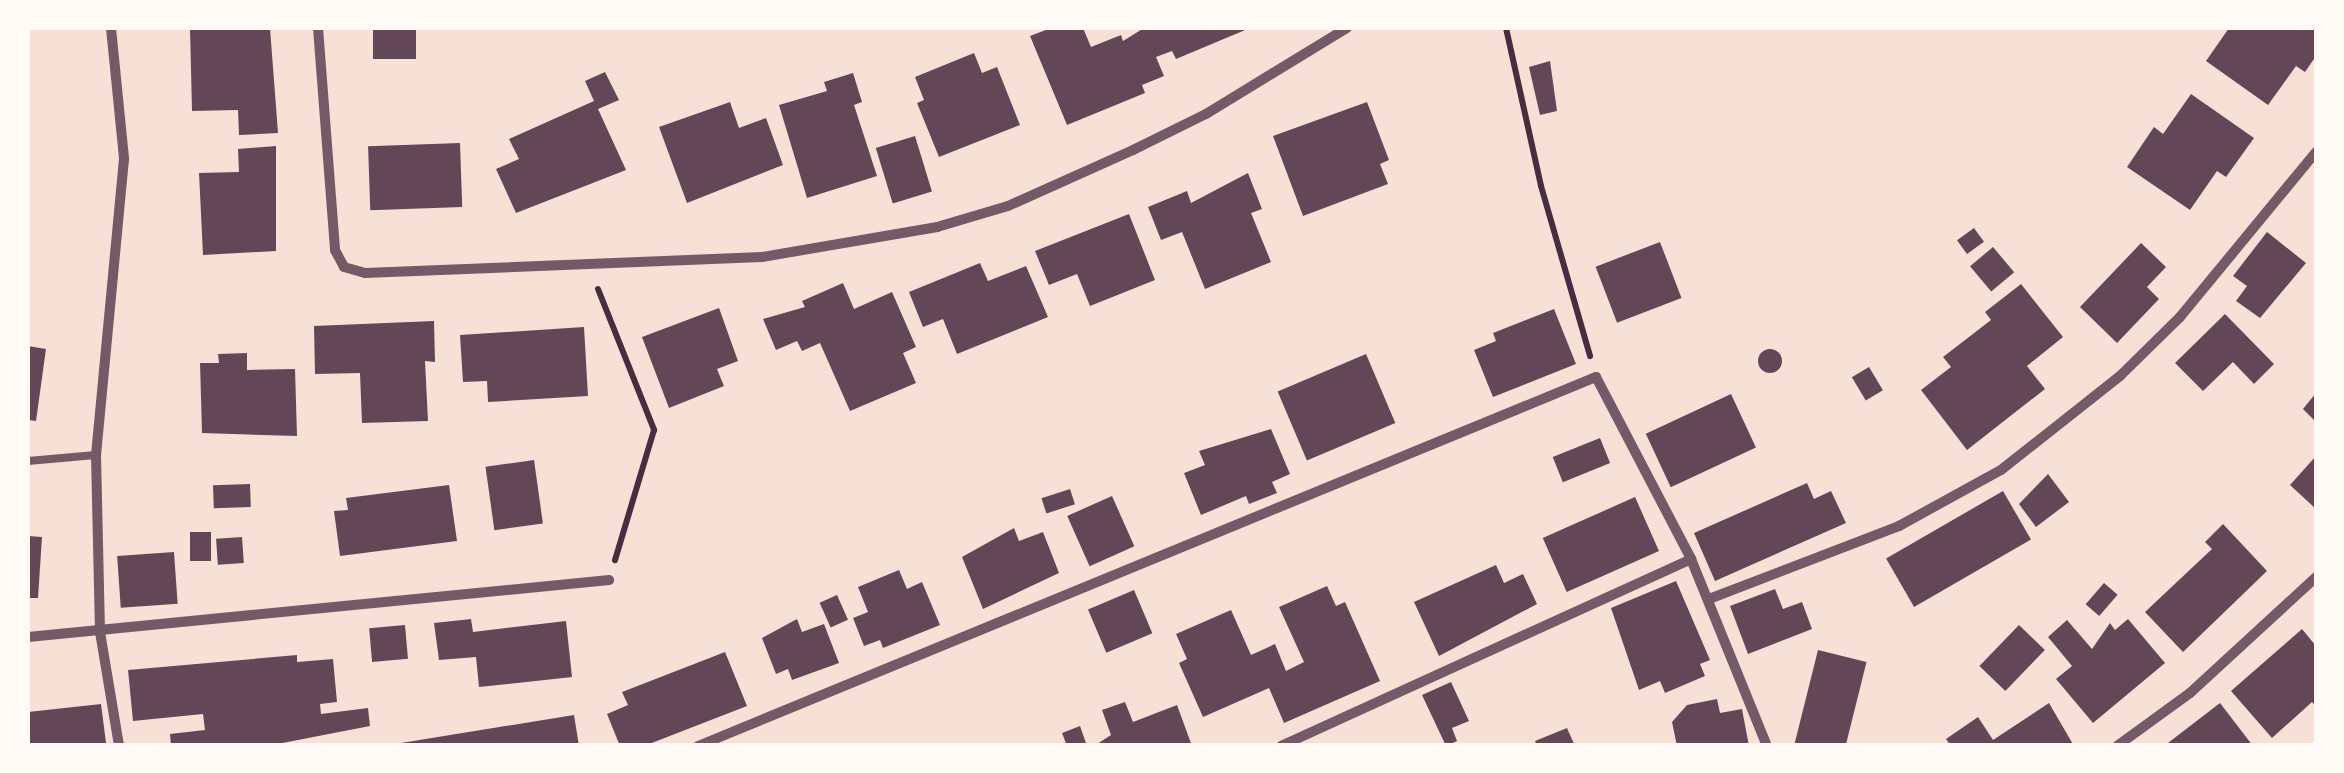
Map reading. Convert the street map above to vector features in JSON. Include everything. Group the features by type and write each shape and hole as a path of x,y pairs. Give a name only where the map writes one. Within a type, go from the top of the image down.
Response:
{"street":[{"path":"112,28 124,159 96,455 100,632 120,746"},
{"path":"318,28 335,250 344,267 365,273 590,267 848,246 1008,206 1206,114 1330,32 1347,28"},
{"path":"1709,599 1899,526 2001,470 2107,387 2180,317 2316,152"},
{"path":"698,746 1596,377 1692,558 1767,746"},
{"path":"1281,746 1692,558"},
{"path":"2117,746 2190,692 2316,577"},
{"path":"28,637 609,580"}],"lane":[{"path":"28,461 96,455"}],"path":[{"path":"1506,28 1541,186 1596,377"},
{"path":"590,267 654,430 609,580"}],"building":[{"path":"190,28 270,28 278,133 239,135 238,110 192,111"},
{"path":"373,28 416,28 416,59 373,59"},
{"path":"1051,28 1083,28 1091,47 1121,35 1123,41 1144,28 1250,28 1176,59 1172,51 1156,57 1164,76 1142,85 1145,93 1067,125 1030,36"},
{"path":"2229,28 2316,28 2316,56 2305,72 2296,66 2268,105 2206,61"},
{"path":"974,53 982,73 997,67 1020,125 939,157 917,103 924,100 915,77"},
{"path":"1550,61 1557,111 1540,115 1529,67"},
{"path":"605,72 619,100 598,109 626,170 516,213 496,169 519,159 509,139 594,101 585,81"},
{"path":"853,73 862,102 854,105 877,176 807,198 779,105 827,91 824,82"},
{"path":"2191,94 2254,138 2226,177 2217,171 2190,210 2127,167 2154,127 2163,134"},
{"path":"730,102 739,128 766,118 783,165 687,203 659,127"},
{"path":"1367,102 1389,160 1380,164 1388,184 1303,216 1273,136"},
{"path":"915,136 932,191 893,203 876,148"},
{"path":"460,143 462,207 370,210 368,146"},
{"path":"276,146 276,251 203,255 199,173 239,172 238,149"},
{"path":"1248,173 1262,209 1251,213 1271,262 1205,289 1182,232 1161,240 1148,207 1187,191 1191,203"},
{"path":"1129,214 1155,280 1090,306 1077,274 1049,285 1035,251"},
{"path":"1974,228 1984,242 1967,254 1957,240"},
{"path":"2267,232 2306,263 2260,318 2236,301 2247,286 2233,276"},
{"path":"1660,242 1682,298 1617,323 1596,267"},
{"path":"2141,243 2166,267 2147,287 2159,299 2117,343 2080,307"},
{"path":"1993,247 2014,272 1991,292 1970,266"},
{"path":"980,263 988,281 1026,266 1048,317 957,354 943,319 923,327 909,292"},
{"path":"843,283 854,309 892,292 916,347 903,353 916,383 850,411 820,343 802,351 797,341 776,350 763,319 805,307 802,301"},
{"path":"2021,284 2063,337 2027,366 2045,389 1967,450 1921,390 1951,367 1943,357 1991,320 1985,312"},
{"path":"719,308 738,361 717,369 724,386 669,408 642,337"},
{"path":"1554,309 1576,364 1493,397 1474,350 1496,341 1493,333"},
{"path":"2225,314 2274,364 2254,384 2233,362 2203,391 2175,363"},
{"path":"434,321 435,362 425,361 428,421 362,423 360,373 315,374 314,326"},
{"path":"584,327 588,396 488,402 487,381 463,382 460,335"},
{"path":"28,346 46,349 36,421 28,420"},
{"path":"1770,349 1782,361 1770,373 1758,361"},
{"path":"247,353 247,370 295,369 297,436 202,433 200,363 219,363 218,354"},
{"path":"1366,354 1395,423 1307,461 1278,392"},
{"path":"1869,367 1883,390 1866,400 1852,377"},
{"path":"2316,393 2316,422 2303,409"},
{"path":"1731,394 1756,447 1671,487 1646,434"},
{"path":"1271,429 1290,474 1272,482 1277,493 1249,504 1246,496 1201,515 1184,473 1205,465 1199,451"},
{"path":"1600,438 1610,463 1563,482 1553,457"},
{"path":"2316,456 2316,509 2290,485"},
{"path":"534,460 543,523 494,530 485,467"},
{"path":"2048,474 2069,502 2036,527 2019,504"},
{"path":"1807,483 1814,499 1831,491 1846,523 1715,581 1694,533"},
{"path":"250,484 251,507 214,508 213,485"},
{"path":"449,485 457,541 340,556 334,511 348,510 346,498"},
{"path":"1070,489 1075,504 1046,513 1041,498"},
{"path":"2003,491 2031,539 1914,607 1886,558"},
{"path":"1112,496 1134,546 1090,566 1067,516"},
{"path":"1635,497 1659,551 1567,592 1543,538"},
{"path":"2223,524 2267,571 2183,652 2145,612 2212,549 2205,542"},
{"path":"1014,528 1019,541 1043,532 1059,573 983,609 962,557"},
{"path":"190,532 211,532 211,561 190,561"},
{"path":"28,536 42,537 38,598 28,598"},
{"path":"242,537 244,563 218,565 216,539"},
{"path":"174,552 178,604 121,608 117,556"},
{"path":"1496,565 1504,583 1523,574 1537,604 1439,656 1414,602"},
{"path":"899,570 907,589 922,582 940,625 883,648 880,640 864,646 853,618 868,612 858,587"},
{"path":"1676,581 1710,660 1700,664 1705,676 1665,693 1660,681 1639,690 1611,608"},
{"path":"2104,583 2118,595 2099,616 2086,604"},
{"path":"1327,586 1336,606 1345,602 1380,681 1284,723 1269,688 1203,717 1179,663 1187,659 1176,634 1231,610 1251,655 1275,644 1286,671 1304,662 1279,607"},
{"path":"1775,589 1783,609 1802,602 1812,629 1748,654 1730,606"},
{"path":"1134,590 1152,633 1106,653 1088,610"},
{"path":"837,595 848,620 831,627 820,603"},
{"path":"471,619 473,632 566,621 572,677 479,687 476,657 439,660 434,623"},
{"path":"797,619 802,632 824,624 839,663 792,680 788,669 776,674 762,638"},
{"path":"2128,619 2165,663 2093,723 2056,679 2072,666 2048,637 2067,620 2092,649 2110,623 2115,630"},
{"path":"405,625 408,659 372,662 369,628"},
{"path":"2019,625 2045,650 2005,691 1979,666"},
{"path":"2302,629 2316,646 2316,707 2312,702 2272,738 2231,691"},
{"path":"1818,650 1867,662 1846,746 1794,745"},
{"path":"725,652 747,706 644,746 620,746 607,714 628,705 622,692"},
{"path":"297,655 297,662 333,659 337,702 320,704 321,714 368,708 370,726 267,746 171,746 170,734 205,730 203,714 133,721 128,670"},
{"path":"1451,682 1469,721 1452,728 1457,741 1446,746 1422,695"},
{"path":"1717,699 1720,713 1742,709 1749,746 1677,746 1672,722 1687,705"},
{"path":"1125,702 1133,722 1177,705 1192,746 1094,746 1111,735 1102,710"},
{"path":"2049,703 2074,746 1951,746 1946,739 1978,717 1993,740"},
{"path":"2220,703 2253,746 2164,746"},
{"path":"101,704 106,743 28,746 28,712"},
{"path":"574,715 579,746 401,746 401,743"},
{"path":"1080,726 1087,746 1067,746 1062,733"},
{"path":"1567,728 1575,746 1537,746 1535,741"}]}
